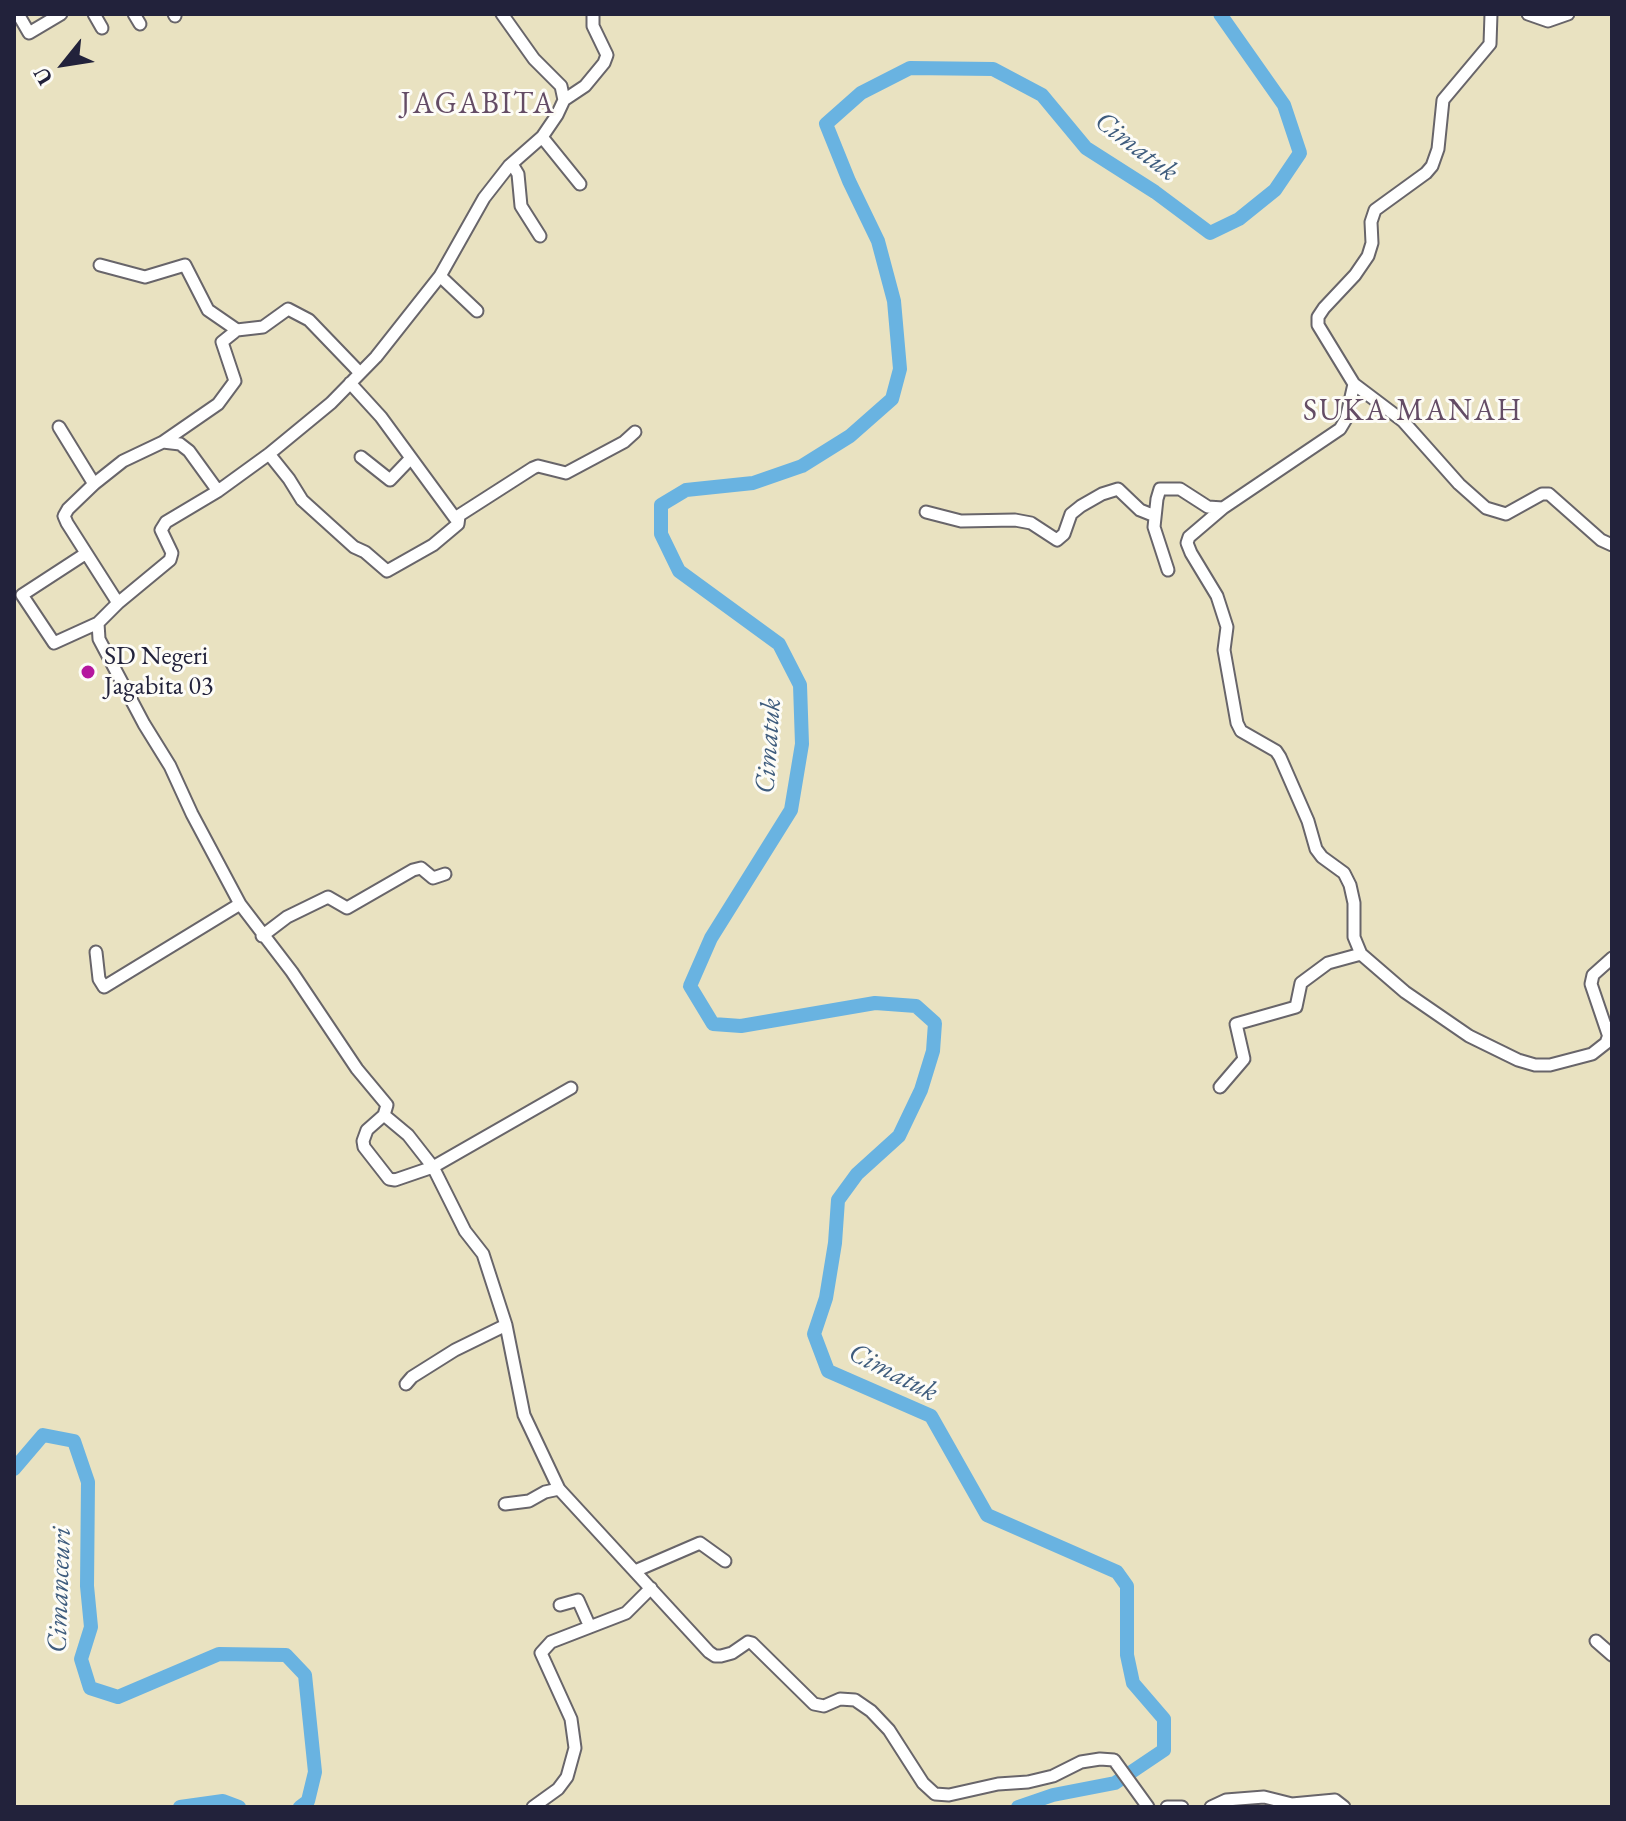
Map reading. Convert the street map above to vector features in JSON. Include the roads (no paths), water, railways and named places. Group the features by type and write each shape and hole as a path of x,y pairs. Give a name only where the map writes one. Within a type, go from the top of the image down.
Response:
{"street":[{"path":"18,14 29,33 61,14"},
{"path":"94,14 102,28"},
{"path":"502,14 534,59 561,86 564,100"},
{"path":"85,554 22,595 54,643 98,623 170,560 172,553 161,530 166,522 218,491 331,403 404,324 440,276 484,198 512,164 542,137 564,100 585,86 604,63 607,55 593,26 593,14"},
{"path":"1528,14 1548,21 1568,14"},
{"path":"1494,16 1490,44 1443,100 1438,149 1432,166 1375,210 1368,256 1318,317 1321,333 1354,384 1403,421 1459,484 1486,508 1506,514 1542,494 1549,494 1601,540 1612,545"},
{"path":"542,137 580,184"},
{"path":"512,164 518,174 521,206 540,236"},
{"path":"100,265 145,277 185,265 208,310 237,330"},
{"path":"440,276 477,311"},
{"path":"118,603 64,516 94,484 123,461 163,442 218,404 235,381 222,342 237,330 263,327 288,309 309,320 360,373"},
{"path":"350,383 381,417 453,516 459,516 533,468 566,473 624,442 635,432"},
{"path":"1354,384 1346,419 1340,429 1223,508 1191,533 1187,543 1217,596 1227,627 1224,650 1237,723 1241,731 1276,751 1308,821 1316,849 1344,873 1354,903 1354,937 1361,954 1405,992 1469,1036 1518,1060 1542,1065 1592,1054 1603,1046 1610,1032 1591,984 1593,975 1612,958"},
{"path":"59,427 94,484"},
{"path":"163,442 180,444 189,451 218,491"},
{"path":"269,454 302,500 354,547 365,552 387,571 433,545 458,524 459,516"},
{"path":"361,457 390,480 411,458"},
{"path":"1168,570 1154,527 1159,491 1169,487 1180,489 1208,507 1223,508"},
{"path":"926,512 961,521 1015,520 1031,523 1057,540 1064,534 1071,514 1102,494 1118,489 1140,510 1155,516"},
{"path":"98,623 99,639 170,766 240,904 292,972 357,1069 387,1105 384,1115 367,1130 363,1141 364,1147 389,1179 395,1180 433,1167 571,1088"},
{"path":"262,936 287,917 328,897 347,908 413,870 421,868 433,878 445,874"},
{"path":"96,952 99,979 104,987 240,904"},
{"path":"1220,1087 1244,1059 1236,1024 1296,1007 1301,983 1325,965 1361,954"},
{"path":"384,1115 408,1135 433,1167 465,1231 483,1254 506,1325 524,1415 559,1489 715,1656 732,1653 748,1642 752,1643 814,1704 824,1706 847,1698 871,1711 895,1738 923,1783 935,1794 949,1795 998,1784 1028,1782 1053,1776 1081,1762 1114,1760 1148,1807"},
{"path":"406,1384 455,1350 506,1325"},
{"path":"505,1504 529,1501 545,1492 559,1489"},
{"path":"635,1571 700,1543 725,1561"},
{"path":"533,1807 558,1789 567,1777 575,1748 571,1719 541,1653 551,1642 626,1613 651,1588"},
{"path":"560,1605 578,1600 590,1627"},
{"path":"1596,1641 1612,1655"},
{"path":"1211,1807 1226,1800 1264,1797 1292,1804 1335,1800 1344,1807"},
{"path":"1167,1807 1182,1807"}],"waterway":[{"name":"Cimatuk","path":"1018,1807 1053,1795 1115,1783 1164,1750 1164,1719 1133,1683 1127,1655 1127,1586 1117,1572 987,1515 931,1416 828,1371 814,1334 826,1298 838,1200 857,1174 899,1136 921,1090 933,1051 935,1023 916,1006 875,1003 741,1026 713,1024 690,986 711,938 791,810 802,744 800,685 779,644 679,571 661,534 661,505 686,490 753,483 802,466 850,436 892,399 900,369 894,301 878,241 826,124 861,93 910,68 993,69 1042,95 1086,148 1155,192 1210,233 1239,219 1275,190 1300,153 1284,105 1220,14"},
{"name":"Cimanceuri","path":"14,1469 43,1435 74,1441 88,1482 87,1586 91,1627 81,1659 90,1688 118,1697 219,1654 286,1655 305,1675 315,1772 308,1801 300,1807"},
{"name":"Cimanceuri","path":"180,1807 223,1801 239,1807"}],"place":[{"name":"SD Negeri Jagabita 03","path":"88,672"}],"district":[{"name":"JAGABITA","path":"478,105"},
{"name":"SUKA MANAH","path":"1413,412"}]}
